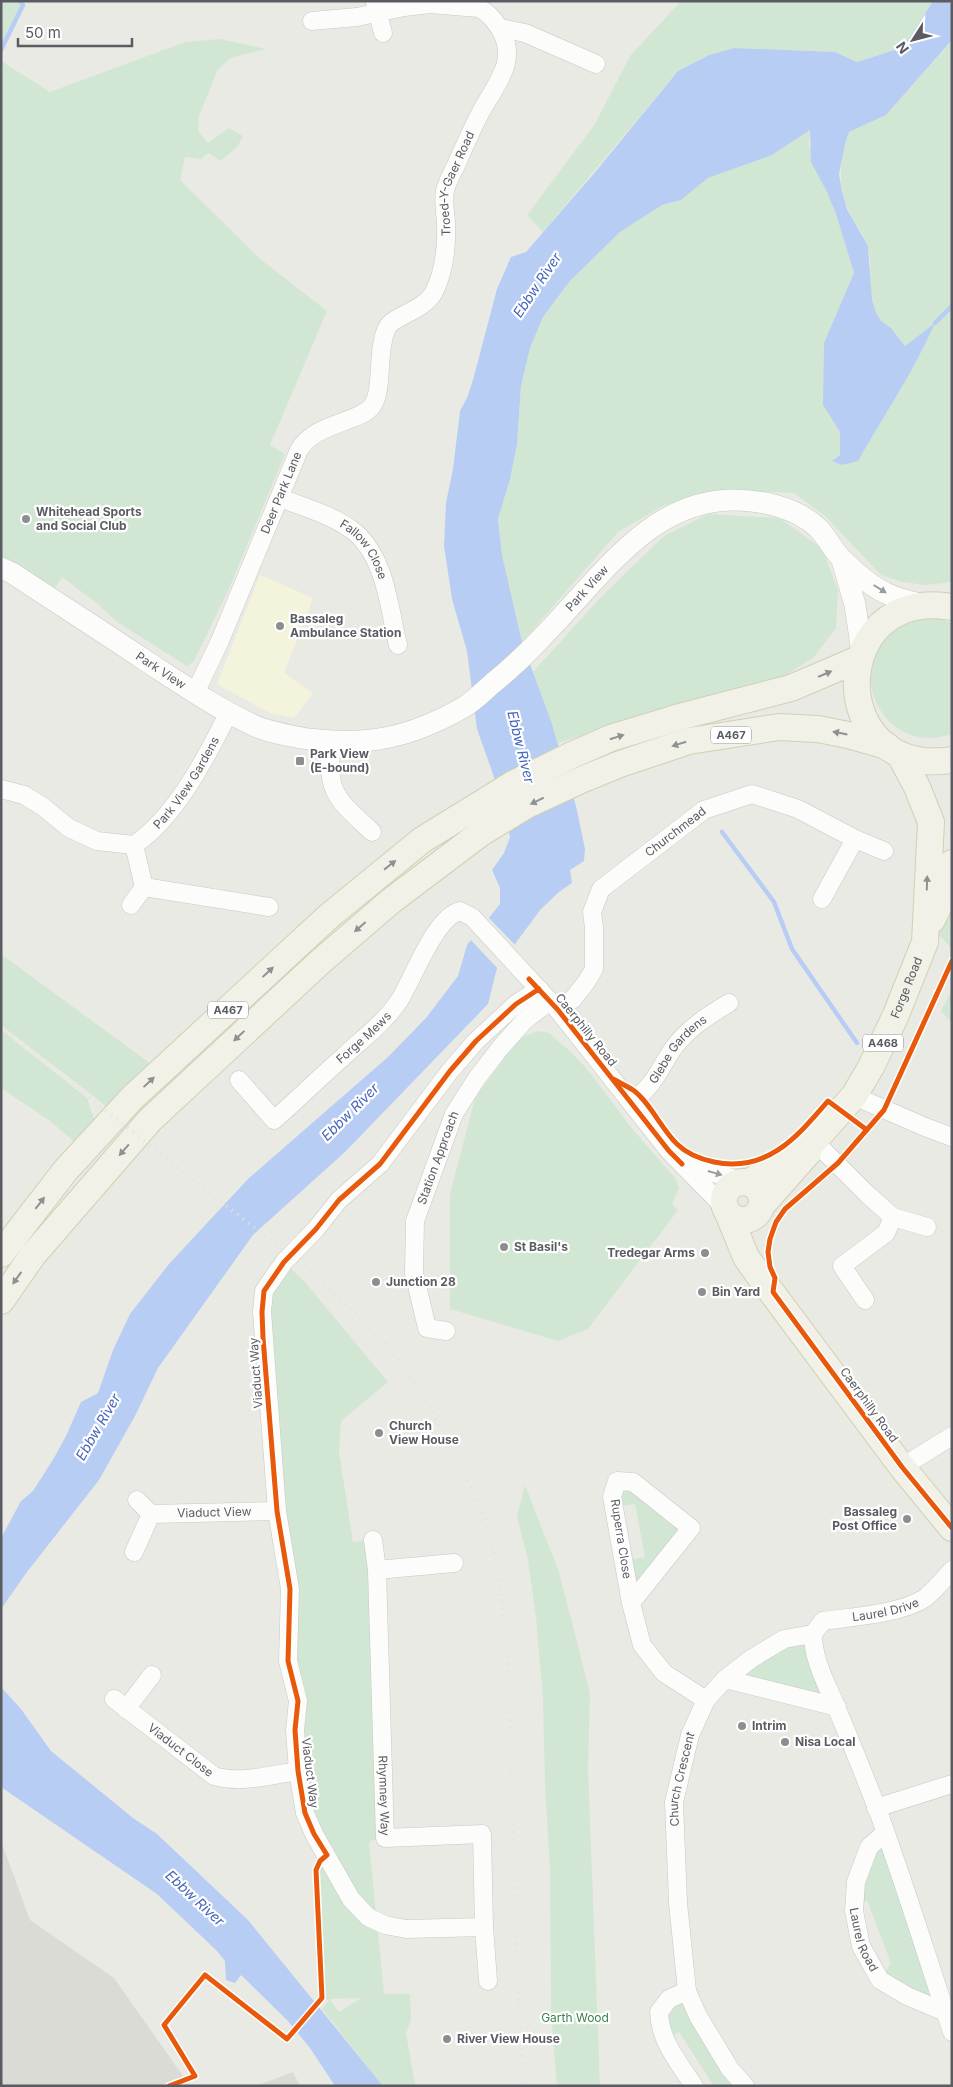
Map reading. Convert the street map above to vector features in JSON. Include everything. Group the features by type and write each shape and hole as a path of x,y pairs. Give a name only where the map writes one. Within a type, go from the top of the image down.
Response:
{"main road":[{"path":"860,656 868,641 886,621 909,608 942,605"},
{"name":"Forge Road","path":"748,1183 814,1141 854,1096 871,1067 895,1017 925,942 931,822 917,787 894,750 875,735 859,707 856,683 860,656"},
{"name":"A467","path":"1,1254 65,1171 132,1098 329,916 422,840 512,784 611,738 791,688 860,656"},
{"name":"A467","path":"1,1301 33,1255 150,1120 327,956 391,901 482,833 527,805 620,764 689,741 780,727 818,729 848,735 894,750"},
{"path":"894,750 917,760 934,762 952,760"},
{"name":"Forge Road","path":"926,932 943,897 952,863"},
{"name":"Forge Road","path":"760,1210 807,1156 814,1141"},
{"path":"748,1183 740,1182 730,1188 724,1200 727,1211 741,1220 752,1219 760,1210"},
{"name":"Caerphilly Road","path":"748,1183 754,1185 760,1191 758,1241 762,1266 773,1292"},
{"name":"Caerphilly Road","path":"727,1211 746,1257 902,1467 952,1528"}],"street":[{"name":"Troed-Y-Gaer Road","path":"312,21 357,16 376,6 430,4 489,6 507,46 508,58 505,70 480,115 447,185 445,204 446,245 438,283 424,304 388,325"},
{"path":"376,6 383,33"},
{"path":"500,28 525,32 596,64"},
{"name":"Deer Park Lane","path":"196,694 304,440 313,434 362,414 372,407 376,397 382,347 388,325"},
{"name":"Fallow Close","path":"280,498 337,521 357,534 368,547 377,563 398,645"},
{"name":"Park View","path":"1,568 12,573 196,694 229,712 257,726 281,734 333,742 367,742 403,735 465,706 519,662 617,556 637,537 659,521 682,509 704,504 729,500 750,501 772,504 799,515 817,528 842,560 871,584 889,595 942,605"},
{"name":"Park View","path":"842,560 855,605 860,656"},
{"name":"Park View Gardens","path":"134,845 147,836 174,804 206,757 229,712"},
{"path":"333,742 330,757 331,777 335,792 344,806 372,832"},
{"path":"1,790 24,795 42,806 69,828 96,841 134,845 144,887 131,905"},
{"name":"Churchmead","path":"544,995 573,999 594,969 592,912 601,889 704,810 752,794 798,810 855,839 884,851"},
{"path":"822,899 855,839"},
{"path":"144,887 269,907"},
{"name":"Forge Mews","path":"239,1080 274,1120 379,1024 398,1002 427,947 445,920 452,913 460,911 472,917"},
{"name":"Caerphilly Road","path":"472,917 544,995 669,1151 727,1211"},
{"name":"Station Approach","path":"446,1331 427,1328 414,1273 415,1221 454,1114 477,1078 544,995"},
{"name":"Viaduct Way","path":"484,1927 406,1929 385,1925 368,1916 351,1899 314,1834 305,1814 298,1771 295,1730 298,1701 288,1661 290,1589 277,1511 262,1312 264,1291 284,1262 316,1229 339,1200 380,1164 450,1071 476,1042 516,1004 544,995"},
{"name":"Glebe Gardens","path":"631,1102 654,1082 673,1049 700,1020 729,1003"},
{"path":"854,1096 952,1137"},
{"path":"814,1141 893,1218 927,1227"},
{"path":"682,1164 748,1183"},
{"path":"866,1300 842,1266 886,1233 893,1218"},
{"path":"902,1467 952,1436"},
{"name":"Ruperra Close","path":"631,1603 691,1528 633,1482 618,1481 612,1497 631,1603 642,1645 664,1673 706,1700"},
{"path":"134,1552 151,1514 137,1500"},
{"name":"Viaduct View","path":"151,1514 277,1511"},
{"name":"Rhymney Way","path":"373,1540 376,1570 386,1838 482,1834 484,1927 488,1982"},
{"path":"376,1570 454,1563"},
{"name":"Laurel Drive","path":"813,1634 823,1621 910,1606 925,1598 952,1570"},
{"path":"813,1634 813,1649 818,1666 837,1707 876,1808 952,2032"},
{"name":"Church Crescent","path":"745,2086 730,2069 698,2016 687,1991 678,1903 674,1802 690,1735 706,1700 725,1679 751,1659 784,1639 813,1634"},
{"name":"Viaduct Close","path":"152,1675 120,1704 214,1776 223,1779 240,1780 298,1771"},
{"path":"725,1679 837,1707"},
{"path":"876,1808 952,1784"},
{"name":"Laurel Road","path":"885,1833 869,1847 856,1882 854,1911 860,1946 880,1980 907,1996 945,2012"},
{"path":"687,1991 669,1999 664,2005 659,2012 659,2026 665,2041 694,2086"}],"shaded area":[{"path":"260,575 313,598 284,673 313,693 294,718 270,713 217,684"},
{"path":"1,1841 30,1920 114,1978 190,2086 1,2086"},
{"path":"293,2072 300,2086 256,2086"}],"green space":[{"path":"1,1 20,1 23,5 1,50"},
{"path":"681,1 933,1 904,47 857,62 835,52 734,48 709,55 678,71 543,232 527,215 595,124 630,56"},
{"path":"220,39 266,49 230,58 217,71 199,116 198,131 208,143 229,128 243,136 237,147 220,161 209,153 201,159 185,157 180,180 260,259 327,311 270,445 285,454 228,591 194,661 187,666 117,622 98,604 62,577 52,593 1,558 1,61 50,92 185,42"},
{"path":"952,41 952,582 925,585 902,582 881,575 825,516 794,493 724,490 665,505 618,532 522,642 502,555 498,519 510,479 517,445 521,386 530,348 543,317 569,282 620,232 662,205 681,200 708,178 772,155 810,130 809,146 836,214 854,274 823,405 840,432 840,455 833,460 842,465 889,405 934,324 905,346 893,330 881,322 876,315 871,296 868,247 847,207 842,186 841,165 845,143 849,132 886,115"},
{"path":"708,514 779,518 822,548 838,590 836,628 814,657 786,675 558,743 533,672 601,597 664,536"},
{"path":"920,618 940,619 952,623 952,734 926,738 904,732 887,719 876,701 871,680 873,659 883,640 902,625"},
{"path":"952,888 952,949 939,935"},
{"path":"1,954 155,1067 110,1109 1,1025"},
{"path":"952,990 952,1023 941,1011"},
{"path":"1,1030 87,1098 95,1122 77,1144 50,1121 1,1088"},
{"path":"538,1031 549,1033 587,1069 633,1130 676,1179 679,1188 672,1204 678,1210 588,1329 558,1341 450,1309 450,1194 475,1098 516,1042"},
{"path":"284,1262 304,1281 388,1382 341,1421 339,1452 353,1542 373,1540 385,1838 370,1841 369,1844 384,1994 410,1994 411,2020 406,2033 415,2084 418,2086 383,2086 322,2009 329,2000 322,1998 316,1870 320,1861 305,1813 262,1312","holes":["361,1998 339,2012 330,1999"]},
{"path":"617,1481 691,1528 631,1603 624,1561 645,1557 635,1504 614,1507"},
{"name":"Garth Wood","path":"525,1485 559,1572 590,1693 588,1768 600,2086 557,2086 551,2011 550,1867 545,1785 543,1699 536,1617 528,1560 517,1517"},
{"path":"813,1634 837,1707 725,1679"},
{"path":"885,1833 945,2012 880,1980 891,1963 867,1900 854,1911 856,1882"},
{"path":"687,1991 745,2086 714,2086 679,2032 665,2041 669,1999"}],"water":[{"name":"Ebbw River","path":"933,1 952,1 952,40 886,115 849,132 839,174 847,209 868,246 872,300 881,321 891,328 905,346 935,323 908,376 858,461 842,465 832,461 840,455 840,432 823,405 824,343 854,273 836,214 811,162 810,130 772,155 708,178 681,200 662,205 620,232 569,282 543,317 530,348 521,386 517,445 510,479 498,519 502,555 522,642 552,724 576,806 585,849 584,861 570,870 572,883 541,909 497,968 488,1004 345,1152 253,1235 158,1368 135,1416 99,1480 27,1572 1,1609 1,1538 21,1501 33,1491 54,1458 81,1402 98,1393 113,1350 130,1314 169,1264 248,1179 388,1057 426,1018 458,976 467,945 500,904 500,888 492,870 504,853 510,837 493,774 477,729 467,651 452,599 444,546 446,503 453,469 460,411 473,380 497,289 511,257 526,252 596,171 678,71 709,55 734,48 835,52 857,62 904,47"},
{"name":"Ebbw River","path":"1,1687 21,1709 51,1751 133,1818 157,1834 248,1920 383,2086 335,2086 310,2048 288,2021 241,1975 235,1983 226,1980 225,1961 217,1951 157,1894 1,1787"}],"pier":[{"path":"487,916 517,947 499,970 469,938"}],"waterway":[{"path":"1,50 23,5 20,1"},
{"path":"935,323 952,306"},
{"path":"722,832 774,902 792,949 857,1043"}],"railway":[{"path":"1,1028 313,1274 384,1341 427,1401 456,1454 480,1507 496,1560 503,1610 508,1664 517,1965 524,2086"}],"cycle path":[{"path":"952,961 884,1110 838,1163 785,1209 776,1222 768,1252 770,1267 775,1278 773,1292 902,1467 952,1528"},
{"path":"529,979 558,1010 669,1151 682,1164"},
{"path":"169,2086 195,2076 164,2025 205,1975 287,2039 322,1998 316,1870 320,1861 327,1855 314,1834 305,1813 298,1771 295,1730 298,1701 288,1661 290,1589 277,1511 263,1338 262,1312 264,1291 284,1262 316,1229 339,1200 380,1164 450,1071 476,1041 516,1004 539,989"},
{"path":"613,1079 639,1095 671,1138 681,1148 694,1156 714,1162 733,1164 750,1162 765,1157 792,1139 828,1101 867,1130"}],"place":[{"name":"Whitehead Sports and Social Club","path":"26,519"},
{"name":"Bassaleg Ambulance Station","path":"280,626"},
{"name":"Park View (E-bound)","path":"300,761"},
{"name":"St Basil's","path":"504,1247"},
{"name":"Tredegar Arms","path":"705,1253"},
{"name":"Junction 28","path":"376,1282"},
{"name":"Bin Yard","path":"702,1292"},
{"name":"Church View House","path":"379,1433"},
{"name":"Bassaleg Post Office","path":"907,1519"},
{"name":"Intrim","path":"742,1726"},
{"name":"Nisa Local","path":"785,1742"},
{"name":"River View House","path":"447,2039"}]}
